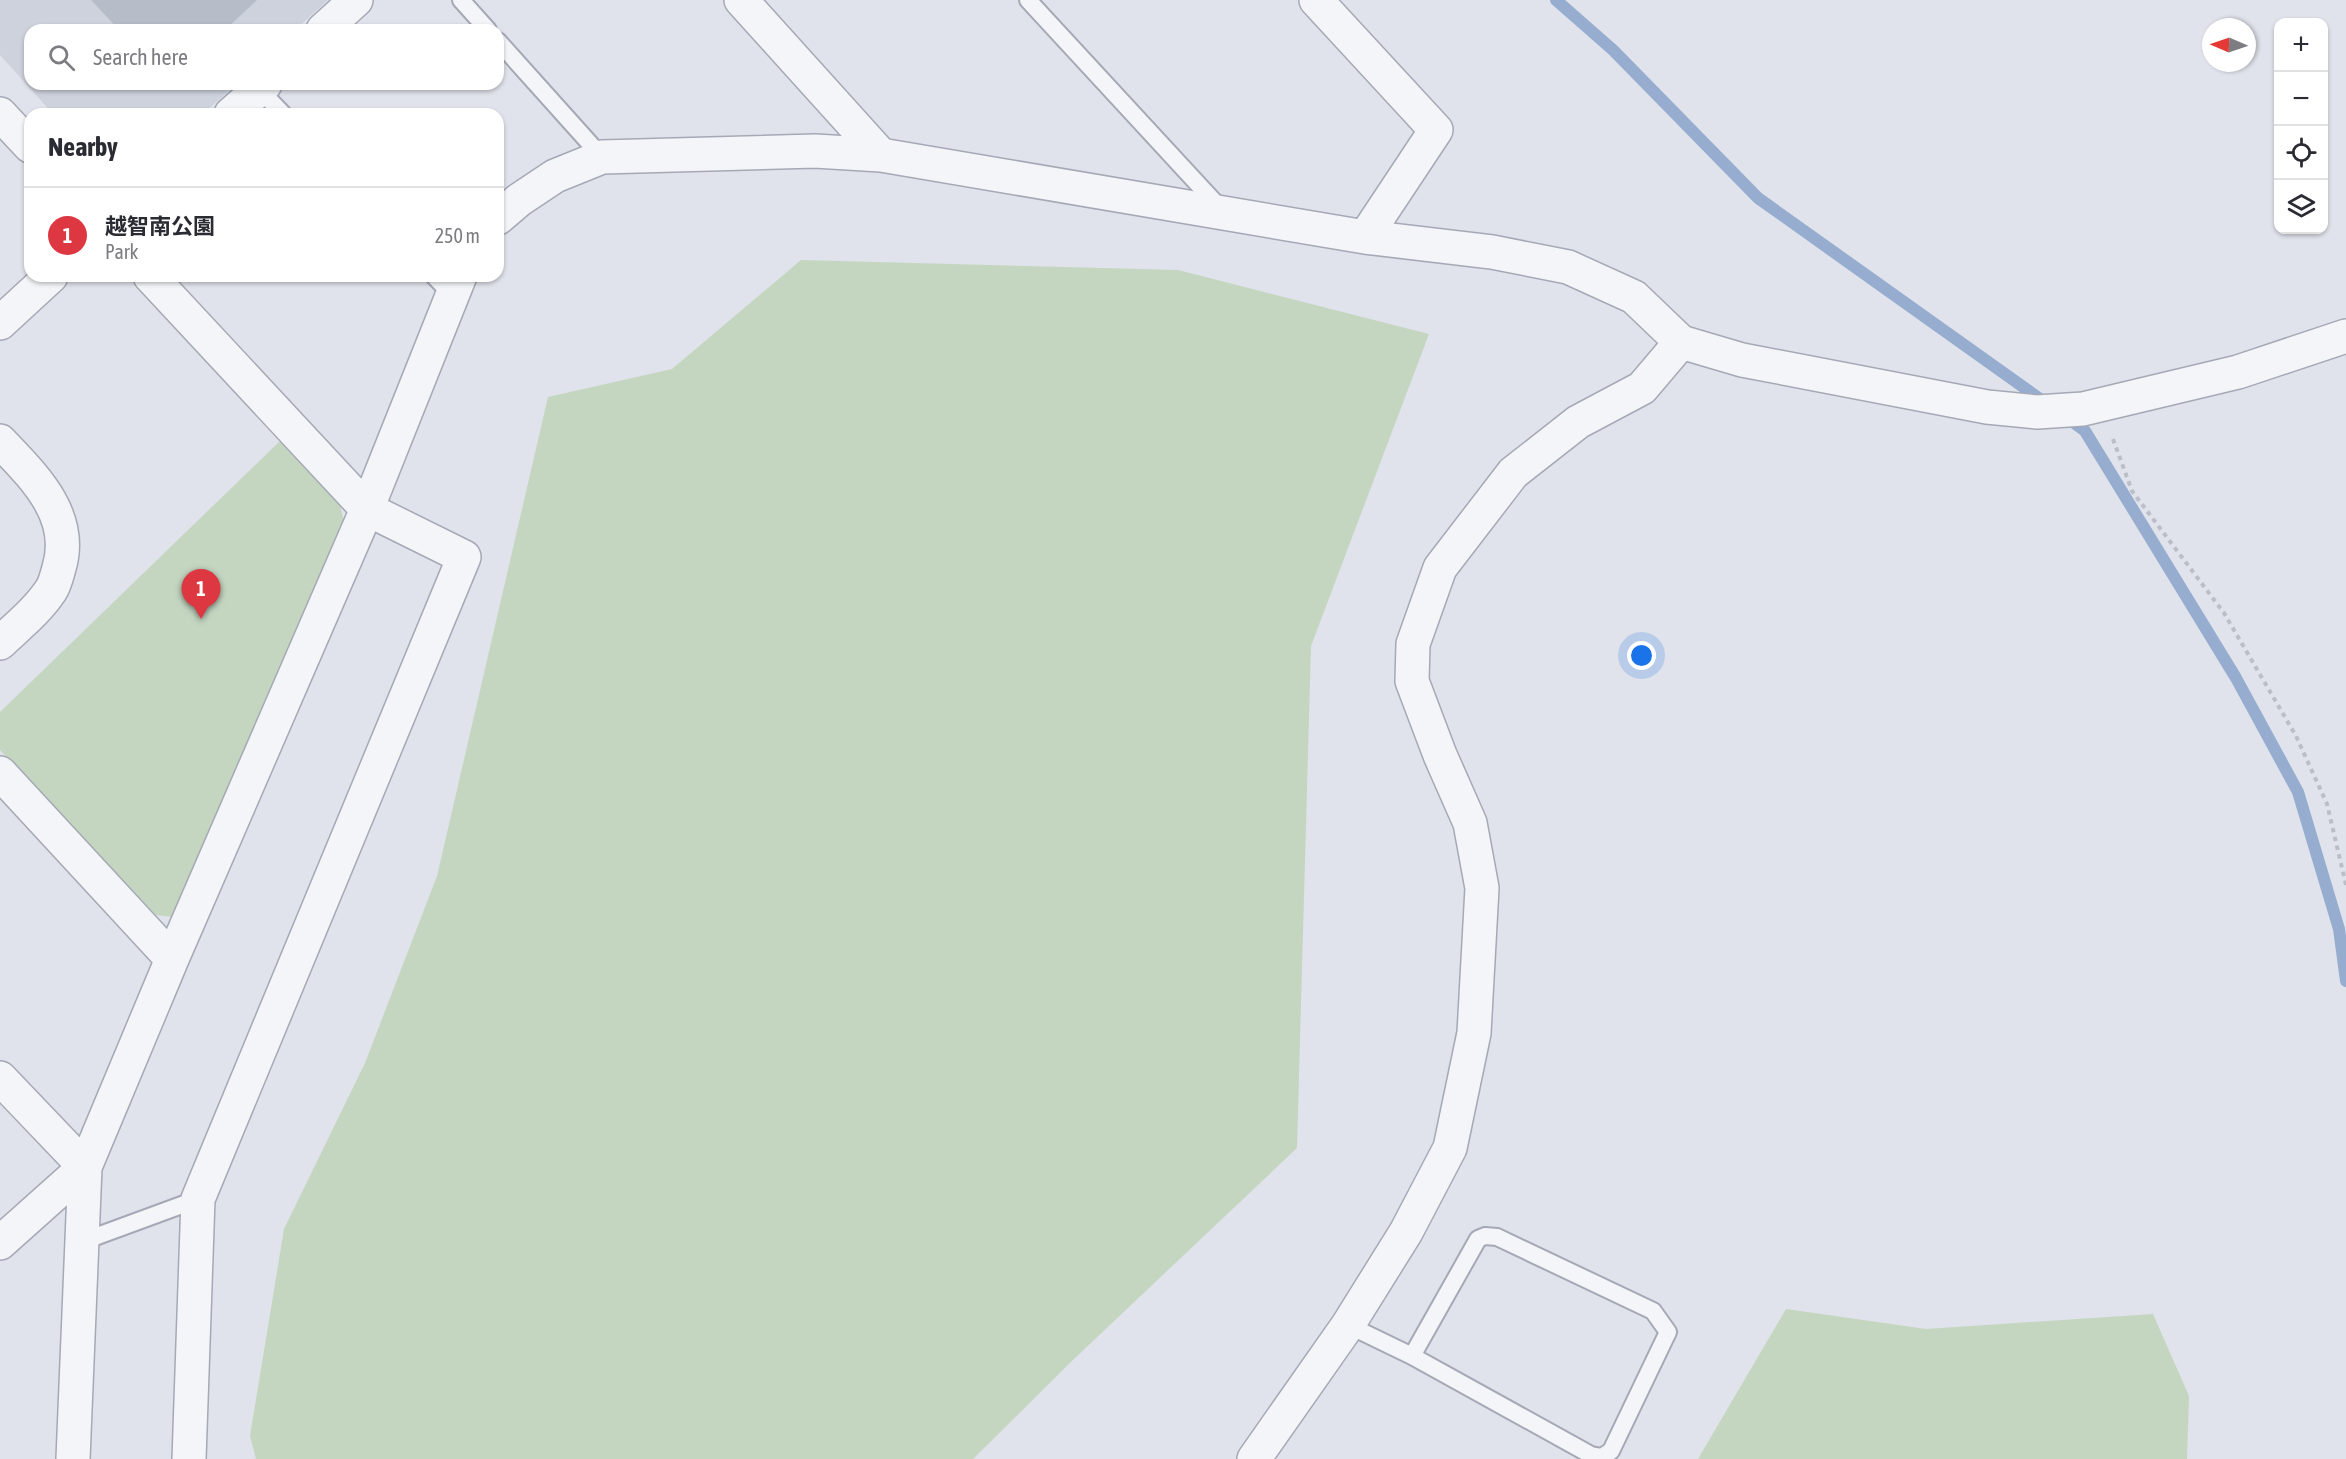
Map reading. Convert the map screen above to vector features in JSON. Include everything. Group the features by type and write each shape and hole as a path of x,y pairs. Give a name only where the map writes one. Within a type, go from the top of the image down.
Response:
{"street":[{"path":"330,24 356,0"},
{"path":"741,0 881,155"},
{"path":"1316,0 1436,130 1365,237"},
{"path":"238,108 258,90"},
{"path":"0,114 24,140"},
{"path":"504,213 555,176 602,157 815,151 881,155 1365,237 1492,252 1568,267 1634,297 1681,342 1742,360 1987,407 2037,412 2092,407 2238,372 2346,336"},
{"path":"0,323 44,282"},
{"path":"156,282 367,509 464,557 198,1199 189,1459"},
{"path":"70,1456 85,1167 172,959 367,509 449,283"},
{"path":"1254,1459 1348,1326 1406,1232 1450,1148 1474,1033 1482,888 1470,823 1440,755 1412,681 1413,644 1440,568 1513,473 1578,422 1642,388 1681,342"},
{"path":"0,441 28,471 50,500 62,527 62,560 53,588 31,615 0,643"},
{"path":"0,773 172,959"},
{"path":"0,1078 85,1167"},
{"path":"0,1243 85,1167"}],"lane":[{"path":"461,0 483,24"},
{"path":"1028,0 1224,212"},
{"path":"504,48 602,157"},
{"path":"265,90 278,108"},
{"path":"81,1242 198,1199"},
{"path":"1348,1326 1412,1356 1591,1455 1602,1456 1611,1451 1668,1332 1653,1311 1497,1237 1485,1236 1478,1239 1412,1356"}],"path":[{"path":"2092,407 2132,491 2224,613 2296,736 2327,804 2346,885"}],"shaded area":[{"path":"0,0 328,0 302,24 24,24 24,82 0,55"},
{"path":"31,90 229,90 210,108 48,108"}],"green space":[{"path":"801,260 1178,270 1429,334 1311,646 1297,1148 1074,1359 973,1459 256,1459 250,1436 284,1229 365,1063 437,876 548,397 672,369"},
{"path":"281,440 340,504 345,527 180,918 156,915 0,750 0,712"},
{"path":"1786,1309 1926,1329 2153,1314 2189,1396 2187,1459 1698,1459"}],"building":[{"path":"91,0 257,0 231,24 113,24"}],"waterway":[{"path":"1556,0 1613,50 1758,198 2047,404"},
{"path":"2066,417 2085,431 2236,678 2298,792 2339,929 2346,981"}],"place":[{"name":"越智南公園","path":"201,619"}]}
